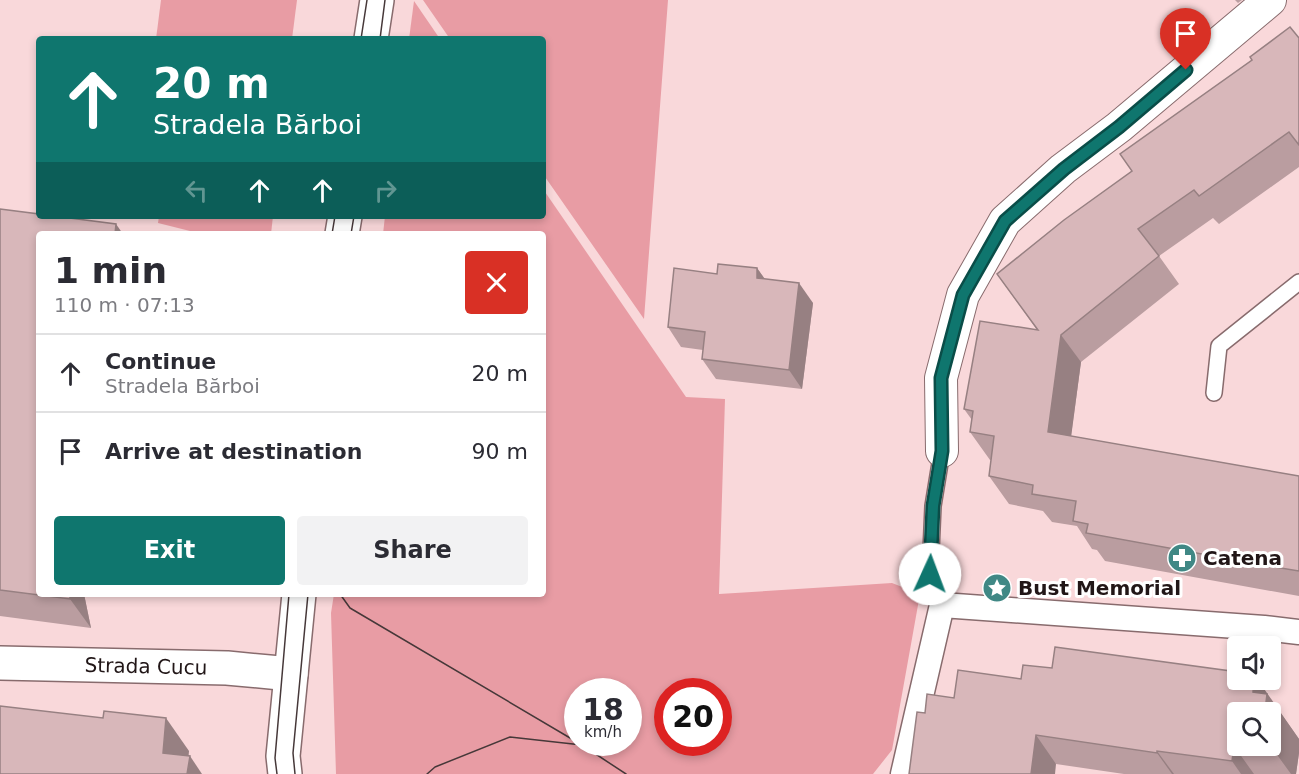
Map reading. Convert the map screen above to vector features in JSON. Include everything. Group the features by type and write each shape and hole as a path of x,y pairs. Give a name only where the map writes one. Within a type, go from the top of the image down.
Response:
{"street":[{"path":"371,36 377,0"},
{"path":"942,451 941,378 963,295 1005,221 1064,169 1119,127 1270,0"},
{"path":"285,774 283,756 299,597"},
{"path":"903,774 942,604 1299,632"},
{"name":"Strada Cucu","path":"0,663 227,668 291,674"}],"lane":[{"path":"1214,393 1219,346 1299,282"},
{"path":"930,574 933,506 942,451"}],"shaded area":[{"path":"161,0 297,0 292,36 156,36"},
{"path":"423,0 668,0 644,319 546,178 546,36 448,36"},
{"path":"414,1 438,36 409,36"},
{"path":"546,193 686,397 725,399 719,594 892,583 920,594 892,750 873,774 336,774 331,613 334,597 546,597 546,231 383,231 385,219 546,219"},
{"path":"159,219 273,219 271,231 190,231 158,223"}],"building":[{"path":"1290,27 1299,38 1299,145 1289,132 1199,196 1194,190 1138,229 1159,256 1061,335 1048,432 1299,476 1299,571 1086,533 1088,524 1073,521 1076,501 1032,494 1033,485 989,476 994,436 970,432 973,411 964,409 980,321 1038,330 997,274 1064,220 1132,171 1120,154 1252,60 1250,57"},
{"path":"0,209 36,214 36,219 77,219 116,224 115,231 36,231 36,595 0,590"},
{"path":"718,264 757,268 757,278 799,283 789,370 702,359 705,332 668,327 674,268 717,274"},
{"path":"1055,647 1227,670 1227,690 1253,690 1253,692 1267,694 1266,702 1227,702 1227,756 1233,756 1232,761 1157,751 1157,753 1036,735 1031,774 909,774 917,712 925,713 927,694 954,698 958,670 1021,679 1023,665 1052,668"},
{"path":"0,706 103,718 104,711 166,718 163,753 190,756 187,774 0,774"}],"tram line":[{"path":"361,36 367,0"},
{"path":"380,36 385,0"},
{"path":"332,231 334,219"},
{"path":"352,231 354,219"},
{"path":"277,774 275,758 289,597"},
{"path":"295,774 293,753 308,597"},
{"path":"342,597 350,608 564,734"},
{"path":"427,774 435,767 510,737 582,745 626,774"}],"place":[{"name":"Catena","path":"1182,558"},
{"name":"Bust Memorial","path":"997,588"}],"route":[{"path":"930,574 933,506 942,451 941,378 963,295 1005,221 1064,169 1119,127 1186,70"}]}
